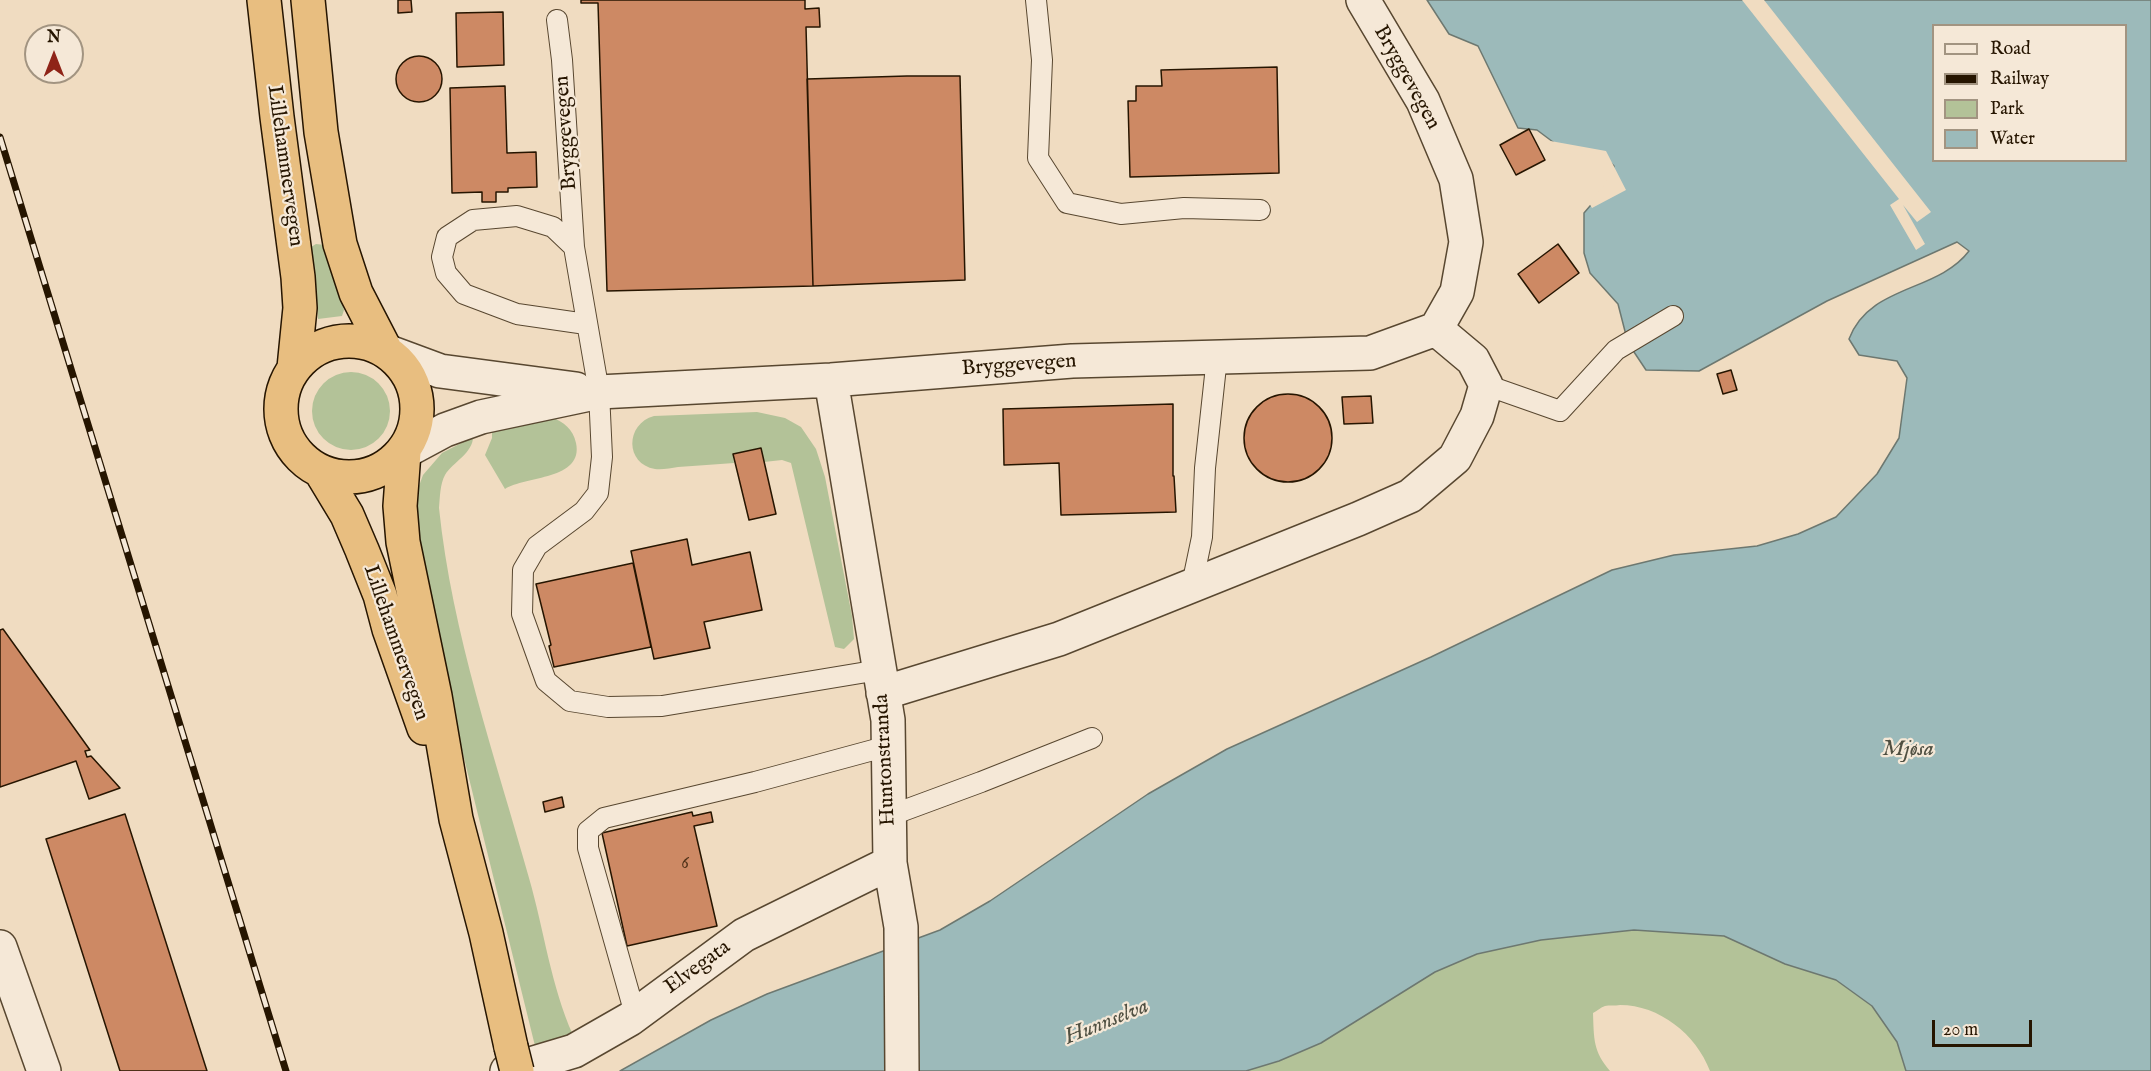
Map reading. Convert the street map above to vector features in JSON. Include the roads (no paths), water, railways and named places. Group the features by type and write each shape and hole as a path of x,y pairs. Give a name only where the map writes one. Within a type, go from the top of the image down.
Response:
{"highway":[{"name":"Lillehammervegen","path":"264,0 298,277 300,308 294,368"},
{"name":"Lillehammervegen","path":"308,0 321,132 340,244 356,293 386,351"},
{"path":"354,341 370,344 386,351 400,363 411,379 417,397 418,416 414,435 404,452 387,467 366,476 343,478 321,472 306,463 294,450 285,435 281,418 281,400 294,368 320,347 337,342 354,341"},
{"name":"Lillehammervegen","path":"404,452 400,506 403,542 435,696 456,819"},
{"name":"Lillehammervegen","path":"321,472 348,515 380,595 389,629 456,819 486,933 512,1063"}],"street":[{"name":"Bryggevegen","path":"404,452 445,430 481,417 599,392 831,380 1072,361 1370,353 1436,329 1457,292 1466,242 1456,179 1423,101 1363,0"},
{"path":"881,681 1059,639 1410,496 1455,458 1477,416 1486,385 1473,360 1436,329"},
{"name":"Bryggevegen","path":"386,351 440,371 599,392"},
{"name":"Huntonstranda","path":"831,380 888,720 890,863 901,927 902,1071"},
{"name":"Elvegata","path":"512,1063 574,1051 635,1014 744,935 890,863"},
{"path":"0,947 44,1071"}],"lane":[{"path":"1036,0 1042,60 1038,159 1067,203 1120,214 1184,208 1260,210"},
{"name":"Bryggevegen","path":"557,20 562,60 574,247 599,392 602,457 598,493 584,512 537,546 523,570 522,614 546,681 570,701 608,707 662,706 881,681"},
{"path":"574,247 553,227 517,216 473,220 447,237 442,257 446,273 464,294 517,314 586,324"},
{"path":"1486,385 1560,411 1616,350 1673,316"},
{"path":"1192,585 1202,537 1205,468 1218,357"},
{"path":"889,816 1092,738"},
{"path":"635,1014 588,848 588,831 604,818 755,782 888,746"}],"water":[{"name":"Mjøsa","path":"1427,0 2151,0 2151,1071 1906,1071 1897,1042 1872,1006 1836,980 1785,964 1724,936 1634,930 1541,940 1477,954 1435,972 1321,1043 1279,1061 1246,1071 620,1071 711,1020 767,994 940,930 990,901 1148,794 1227,749 1431,657 1612,570 1674,555 1757,546 1798,534 1836,517 1877,474 1899,438 1907,378 1897,361 1859,355 1849,339 1859,321 1872,308 1888,298 1940,275 1956,265 1969,251 1957,242 1827,301 1699,371 1646,370 1628,343 1618,304 1590,273 1584,253 1584,213 1608,185 1614,166 1601,153 1565,151 1537,130 1518,128 1478,46 1449,34"}],"railway":[{"path":"0,137 286,1071"}],"water label":[{"name":"Hunnselva","path":"1107,1023"}]}
